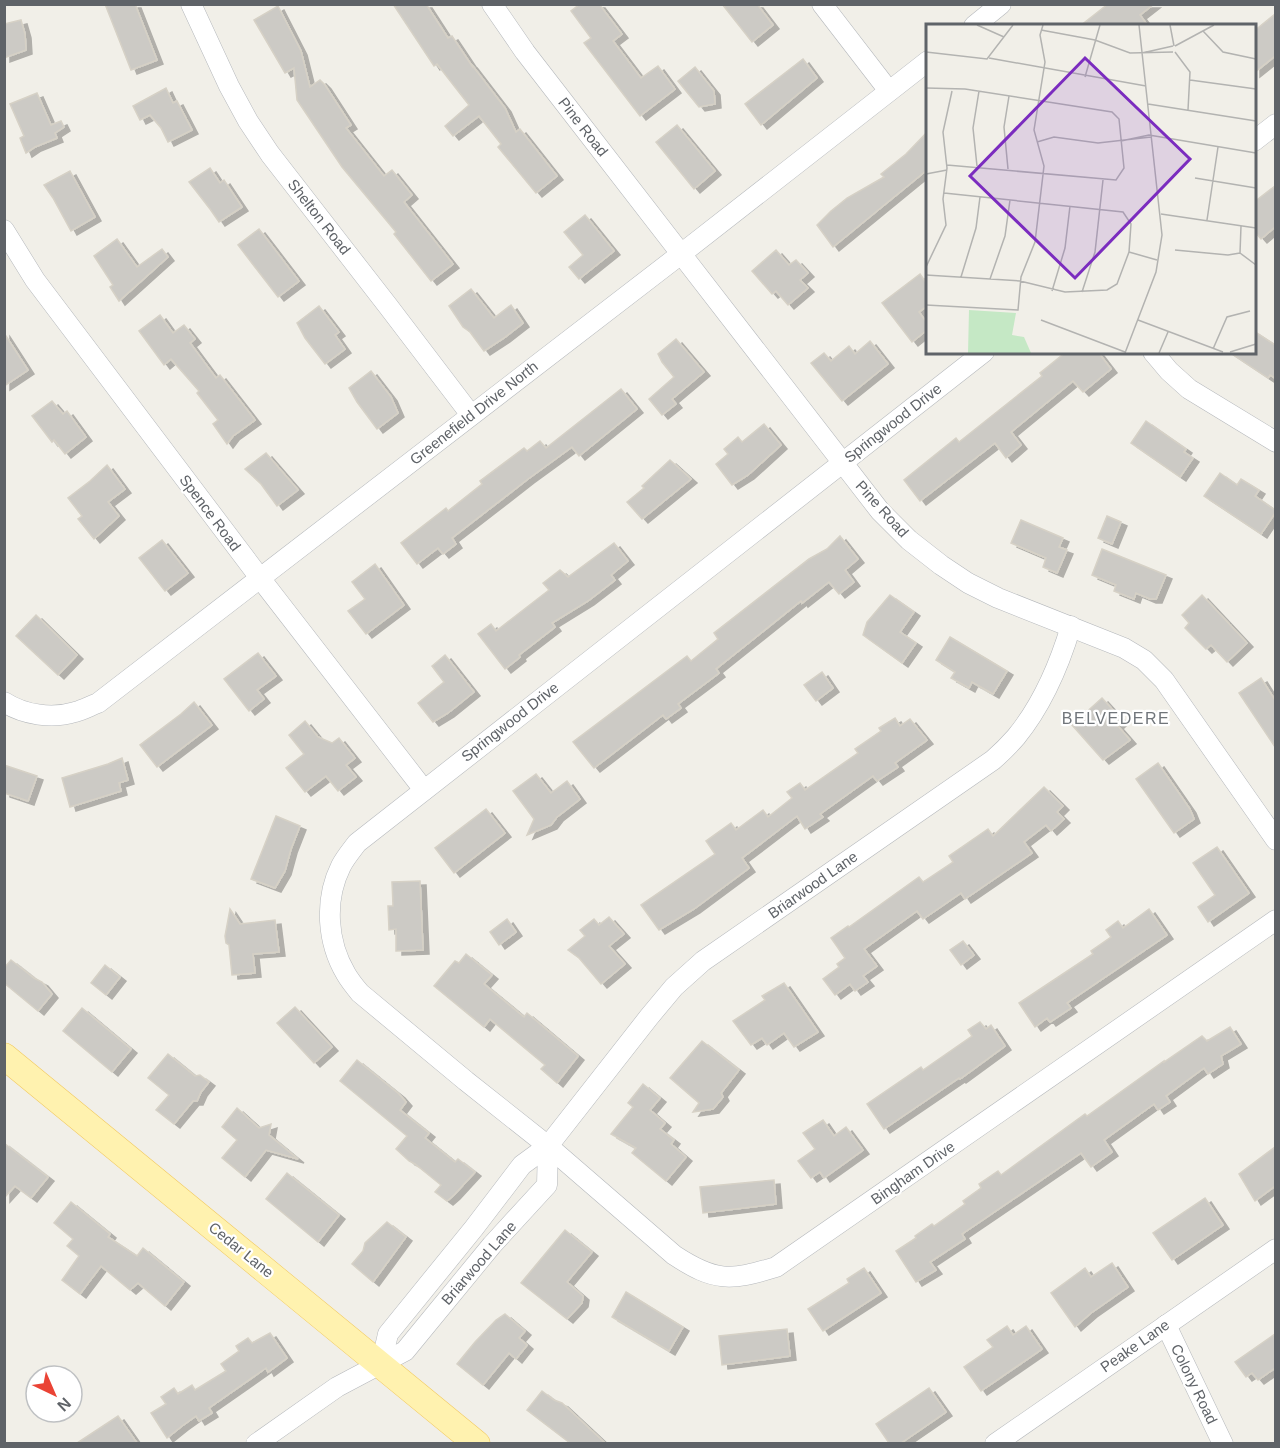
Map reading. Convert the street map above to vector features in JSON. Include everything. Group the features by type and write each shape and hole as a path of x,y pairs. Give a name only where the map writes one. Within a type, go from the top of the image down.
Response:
{"main road":[{"name":"Cedar Lane","path":"4,1056 477,1443"}],"street":[{"name":"Shelton Road","path":"191,4 229,87 270,154 471,415"},
{"name":"Pine Road","path":"492,4 525,52 880,511 909,540 968,583 998,598 1124,648 1144,660 1164,680 1275,840"},
{"path":"822,4 889,91"},
{"path":"976,24 1001,4"},
{"name":"Greenefield Drive North","path":"4,702 33,714 53,715 74,712 98,703 681,254 926,62"},
{"path":"1256,139 1275,124"},
{"name":"Spence Road","path":"4,230 35,280 260,578 424,790"},
{"name":"Springwood Drive","path":"548,1146 360,993 346,975 336,954 330,932 333,887 341,866 357,843 981,354"},
{"path":"1155,354 1189,389 1275,442"},
{"name":"Briarwood Lane","path":"381,1365 388,1334 474,1228 522,1164 548,1146 675,987 703,961 993,760 1016,738 1031,717 1063,654 1071,626"},
{"name":"Bingham Drive","path":"548,1146 675,1255 690,1265 707,1274 729,1278 752,1275 776,1268 1275,920"},
{"name":"Briarwood Lane","path":"256,1443 337,1386 405,1351 492,1245 547,1185 548,1146"},
{"name":"Peake Lane","path":"995,1443 1275,1249"},
{"name":"Colony Road","path":"1166,1325 1223,1443"}],"building":[{"path":"105,4 135,4 157,60 131,70"},
{"path":"393,4 426,4 448,38 452,36 505,108 516,132 520,129 557,176 536,193 498,147 501,144 479,116 453,136 445,126 469,105 437,64 434,66"},
{"path":"580,4 599,4 622,34 613,41 641,78 658,66 675,89 640,116 584,43 591,38 571,11"},
{"path":"722,4 757,4 773,25 752,42"},
{"path":"1108,4 1154,4 1140,15 1147,24 1083,24"},
{"path":"278,6 301,51 310,87 320,80 325,85 351,125 346,128 384,176 392,170 412,195 404,202 453,264 431,281 394,234 396,232 342,167 297,100 294,68 285,73 254,20"},
{"path":"1275,14 1275,56 1256,71 1256,29"},
{"path":"21,20 26,50 4,58 4,24"},
{"path":"803,59 817,78 761,125 745,104"},
{"path":"695,67 714,91 715,104 699,107 678,81"},
{"path":"166,88 173,103 177,101 192,130 168,142 161,128 150,115 140,120 133,106"},
{"path":"37,93 51,125 61,121 64,127 55,133 57,138 26,153 20,138 24,136 10,104"},
{"path":"677,125 715,171 694,189 656,142"},
{"path":"926,133 926,171 833,247 817,225 847,198 884,177 881,174 906,154"},
{"path":"210,168 220,183 224,180 242,207 219,222 189,182"},
{"path":"70,171 95,217 71,231 44,185"},
{"path":"1275,186 1275,227 1261,239 1256,233 1256,200"},
{"path":"585,215 614,251 579,279 569,267 583,255 564,232"},
{"path":"259,229 299,281 278,297 238,245"},
{"path":"117,239 137,267 162,249 168,257 119,301 110,287 113,285 94,256"},
{"path":"776,250 789,265 796,260 808,273 800,280 808,288 788,305 776,291 772,294 752,271"},
{"path":"920,274 926,283 926,307 919,312 926,322 926,331 912,342 882,303"},
{"path":"471,289 494,318 511,305 523,323 484,351 470,332 463,327 449,306"},
{"path":"319,306 339,332 335,335 345,349 325,364 305,338 297,323"},
{"path":"160,315 173,333 184,325 195,339 190,343 216,378 220,375 255,420 233,436 227,444 213,424 218,420 197,393 199,391 171,359 164,365 139,331"},
{"path":"1256,332 1275,345 1275,378 1270,375 1268,378 1232,354 1256,354"},
{"path":"4,333 28,370 4,386"},
{"path":"676,339 704,372 672,399 676,404 662,415 649,399 674,377 658,354"},
{"path":"870,341 888,364 842,401 811,363 824,353 831,361 849,346 855,354"},
{"path":"1064,354 1100,354 1111,369 1083,392 1073,381 1011,432 1021,445 1006,458 995,443 920,501 904,480 956,438 959,442 1042,376 1040,373"},
{"path":"371,371 391,397 398,413 377,429 349,388"},
{"path":"621,389 637,409 579,456 572,447 528,479 452,538 456,544 443,554 438,548 417,564 401,543 446,508 448,511 482,484 480,481 524,448 527,451 540,441 546,448"},
{"path":"52,401 63,414 67,411 86,437 65,454 54,440 52,442 32,416"},
{"path":"1146,421 1186,449 1184,452 1193,458 1180,477 1131,443"},
{"path":"764,424 781,445 748,475 732,485 716,464 728,454 724,449 738,437 742,442"},
{"path":"266,453 298,490 277,506 261,484 245,469"},
{"path":"670,460 691,479 642,519 627,502 644,488 642,486"},
{"path":"107,465 125,489 108,502 119,516 94,539 78,519 82,516 68,498"},
{"path":"1220,473 1237,485 1241,479 1259,490 1255,496 1275,510 1261,534 1204,496"},
{"path":"1107,516 1121,522 1112,544 1098,538"},
{"path":"1021,520 1063,538 1059,547 1067,550 1057,573 1043,567 1046,558 1011,543"},
{"path":"840,536 858,559 845,570 854,582 839,594 829,582 802,603 801,601 716,669 719,673 678,704 681,708 666,719 663,715 594,768 573,742 687,656 691,661 718,639 714,633 809,559 827,549"},
{"path":"162,540 188,573 165,591 139,558"},
{"path":"614,543 628,561 611,575 615,580 588,601 552,623 555,627 505,669 478,634 491,624 496,631 549,590 543,583 560,570 568,577"},
{"path":"1102,549 1166,575 1156,599 1136,593 1134,599 1114,591 1116,585 1092,575"},
{"path":"375,564 404,605 366,634 348,611 365,599 352,582"},
{"path":"890,595 914,612 900,632 916,643 902,663 863,635 867,622"},
{"path":"1202,595 1247,643 1227,662 1211,645 1206,649 1185,628 1189,623 1182,615"},
{"path":"36,615 77,655 58,675 16,636"},
{"path":"950,637 1007,671 993,694 972,682 969,688 951,678 955,672 936,660"},
{"path":"258,653 276,676 257,690 264,699 249,711 224,679"},
{"path":"445,655 474,692 433,722 418,703 444,682 432,666"},
{"path":"822,672 833,688 816,701 804,685"},
{"path":"1261,678 1275,700 1275,747 1239,693"},
{"path":"1102,698 1122,720 1117,725 1130,740 1103,760 1072,725"},
{"path":"194,702 212,725 157,767 140,745"},
{"path":"895,718 900,726 910,719 927,740 895,763 898,767 877,781 873,776 820,814 823,817 805,829 797,816 742,858 749,868 694,909 659,930 641,905 715,854 706,841 731,823 736,830 763,810 768,817 792,798 787,792 800,783 805,790 858,753 855,749 881,731 879,728"},
{"path":"305,721 318,737 332,743 339,738 355,758 346,765 356,777 338,791 326,776 305,792 286,768 304,754 289,735"},
{"path":"122,758 128,780 119,783 121,791 70,807 62,778"},
{"path":"1158,763 1190,809 1194,819 1174,833 1136,779"},
{"path":"4,765 37,776 28,801 4,793"},
{"path":"536,774 551,793 567,781 580,799 557,817 551,825 527,835 534,819 513,791"},
{"path":"1044,787 1063,806 1057,812 1064,819 1051,831 1046,825 1024,842 1032,853 965,899 961,893 923,919 917,911 864,949 877,966 863,976 868,982 855,991 850,984 835,995 823,979 839,967 837,964 845,958 831,938 919,877 923,882 953,862 949,856 988,829 993,836"},
{"path":"486,809 505,833 454,873 435,848"},
{"path":"276,816 300,826 285,871 275,888 251,879"},
{"path":"1217,847 1249,893 1208,922 1198,907 1215,895 1193,863"},
{"path":"420,881 423,950 396,951 396,929 389,930 388,906 393,906 392,882"},
{"path":"230,909 240,924 275,920 279,952 253,954 255,973 232,975 229,945 226,943 225,936"},
{"path":"1149,909 1167,935 1067,1003 1071,1008 1050,1022 1047,1018 1035,1027 1019,1003 1093,954 1091,951 1111,937 1106,930 1118,921 1123,928"},
{"path":"609,917 624,934 609,946 625,964 601,984 579,958 568,950 585,936 580,930 594,919 599,925"},
{"path":"507,919 516,932 499,945 490,932"},
{"path":"963,941 974,955 961,965 950,950"},
{"path":"466,954 492,975 484,984 524,1017 527,1013 578,1056 557,1083 541,1069 545,1065 490,1019 484,1027 434,986 455,961 459,963"},
{"path":"11,960 42,982 52,994 38,1011 4,983 4,968"},
{"path":"105,965 120,977 106,995 91,983"},
{"path":"784,983 818,1032 794,1047 784,1033 767,1045 762,1038 751,1045 733,1021 765,1000 762,996"},
{"path":"295,1007 332,1047 314,1063 277,1023"},
{"path":"82,1008 131,1049 112,1072 63,1031"},
{"path":"980,1022 986,1029 991,1025 1005,1046 884,1129 867,1104 921,1067 923,1070 972,1036 968,1030"},
{"path":"1230,1027 1241,1044 1221,1056 1223,1064 1208,1074 1204,1068 1166,1096 1170,1102 1158,1110 1154,1104 1104,1140 1112,1152 1091,1167 1081,1153 962,1234 965,1239 930,1262 936,1270 916,1282 896,1251 932,1224 934,1226 965,1204 963,1201 981,1188 979,1184 998,1171 1001,1175 1085,1114 1087,1116 1202,1036 1207,1041"},
{"path":"702,1041 739,1070 721,1093 723,1097 713,1109 693,1112 699,1103 670,1078"},
{"path":"168,1054 195,1076 200,1075 209,1082 197,1101 193,1101 174,1124 156,1110 169,1095 148,1078"},
{"path":"357,1060 406,1102 400,1110 429,1133 425,1138 455,1162 458,1159 475,1172 447,1201 435,1192 441,1185 396,1149 407,1136 340,1081"},
{"path":"643,1084 660,1098 650,1110 665,1123 660,1129 674,1140 671,1144 686,1157 666,1181 632,1153 636,1148 611,1134 633,1107 628,1103"},
{"path":"237,1108 259,1128 271,1124 269,1135 298,1159 266,1150 245,1177 222,1158 237,1140 222,1127"},
{"path":"823,1120 834,1136 846,1127 863,1150 824,1178 820,1172 811,1178 798,1161 815,1149 803,1133"},
{"path":"4,1143 48,1177 31,1198 15,1186 4,1198"},
{"path":"1275,1147 1275,1186 1255,1201 1239,1174"},
{"path":"287,1173 339,1215 318,1242 266,1199"},
{"path":"774,1180 776,1204 703,1213 700,1187"},
{"path":"1205,1198 1223,1225 1172,1260 1153,1233"},
{"path":"71,1202 110,1234 108,1237 137,1256 143,1248 184,1282 165,1306 138,1283 130,1290 101,1266 80,1294 62,1280 79,1256 67,1246 73,1239 54,1223"},
{"path":"387,1222 406,1237 373,1282 352,1264 363,1251 365,1243"},
{"path":"565,1230 592,1252 567,1282 583,1296 582,1303 567,1319 521,1283"},
{"path":"1112,1263 1128,1287 1075,1327 1051,1293 1085,1268 1091,1277"},
{"path":"864,1268 881,1293 823,1331 808,1309 849,1283 847,1279"},
{"path":"626,1292 683,1327 669,1351 612,1317"},
{"path":"505,1314 525,1331 519,1338 527,1345 516,1359 509,1353 483,1385 457,1364 496,1320"},
{"path":"1007,1326 1013,1335 1026,1326 1042,1349 981,1391 964,1367 993,1347 987,1340"},
{"path":"787,1329 790,1356 722,1365 719,1336"},
{"path":"270,1333 287,1358 268,1372 266,1368 209,1408 212,1413 199,1421 196,1416 167,1438 151,1413 166,1404 161,1397 174,1388 178,1394 192,1385 195,1390 226,1371 221,1364 239,1351 236,1346 248,1338 252,1343"},
{"path":"1275,1334 1275,1368 1258,1380 1252,1373 1246,1377 1235,1362"},
{"path":"929,1388 946,1412 901,1443 889,1443 876,1424"},
{"path":"542,1391 562,1403 605,1443 570,1443 527,1410"},
{"path":"118,1416 137,1443 77,1443"}],"district":[{"name":"BELVEDERE","path":"1116,718"}]}
